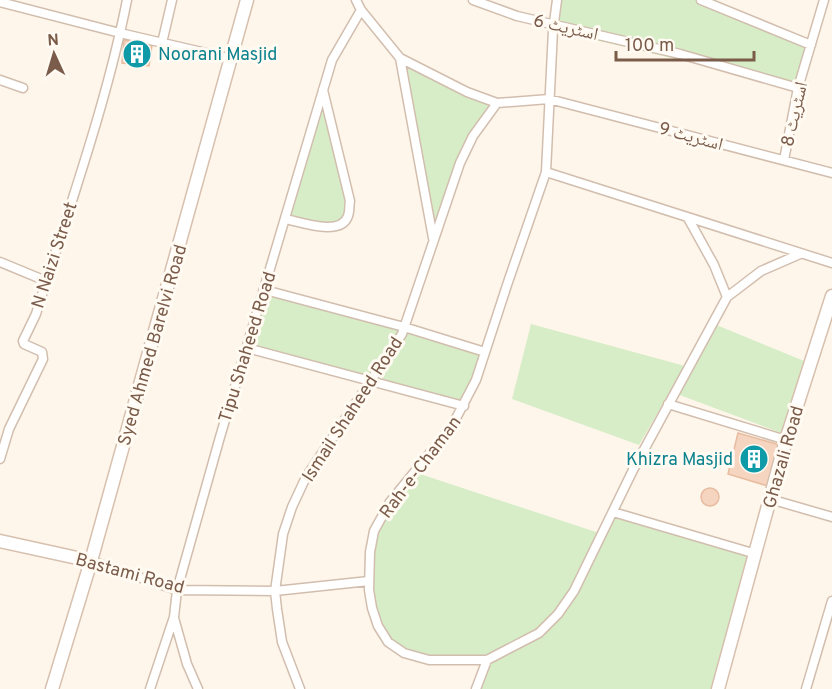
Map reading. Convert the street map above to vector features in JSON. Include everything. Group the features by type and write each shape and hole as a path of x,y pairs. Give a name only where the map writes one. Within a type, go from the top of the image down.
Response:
{"main road":[{"name":"Syed Ahmed Barelvi Road","path":"52,689 91,561 248,0"},
{"name":"Ghazali Road","path":"718,689 786,440 832,296"},
{"name":"Bastami Road","path":"0,541 91,561"}],"street":[{"name":"N Naizi Street","path":"0,459 9,429 43,359 42,351 24,345 23,341 36,314 99,111 127,0"},
{"path":"162,43 172,0"},
{"path":"356,0 361,10 400,58 467,92 497,103 473,136 460,163 434,242"},
{"name":"Rah-e-Chaman","path":"557,0 553,24 546,172 476,380 452,426 390,502 374,531 370,552 369,581 372,608 378,626 388,642 404,653 429,660 487,660 539,633 558,614 574,591 668,404 727,297 761,272 800,254"},
{"path":"701,0 811,45"},
{"name":"اسٹریٹ 8","path":"783,160 798,88 824,0"},
{"name":"اسٹریٹ 6","path":"475,1 517,16 680,54 798,88"},
{"path":"0,2 232,59"},
{"name":"Tipu Shaheed Road","path":"150,689 174,617 177,590 332,60 361,10"},
{"name":"Ismail Shaheed Road","path":"300,689 282,642 275,591 283,534 306,477 402,334 434,242 400,58"},
{"path":"0,80 23,88"},
{"path":"285,219 334,227 344,222 348,215 350,201 323,89"},
{"name":"اسٹریٹ 9","path":"497,103 549,99 832,173"},
{"path":"546,172 832,263"},
{"path":"688,218 714,265 727,297"},
{"path":"0,262 46,281"},
{"path":"264,290 404,327 485,352"},
{"path":"247,348 464,406"},
{"path":"668,404 786,440"},
{"path":"770,499 832,517"},
{"path":"613,513 756,554"},
{"name":"Bastami Road","path":"91,561 177,590 275,591 369,581"},
{"path":"807,689 832,601"},
{"path":"174,617 198,689"},
{"path":"476,689 487,660"}],"green space":[{"path":"557,0 701,0 811,45 798,88 553,30"},
{"path":"400,58 500,103 473,136 434,242"},
{"path":"323,89 350,201 348,215 334,227 285,219"},
{"path":"265,290 485,352 459,407 247,348"},
{"path":"531,324 685,366 639,445 512,399"},
{"path":"714,324 809,363 784,434 677,394"},
{"path":"414,472 602,534 614,509 758,551 718,689 480,689 492,657 452,661 407,652 391,640 380,625 371,591 373,535"}],"building":[{"name":"Noorani Masjid","path":"124,40 152,45 149,66 122,63"},
{"name":"Khizra Masjid","path":"738,433 780,445 771,487 728,474"},
{"path":"710,488 716,491 719,497 716,503 710,506 704,503 701,497 704,491"}],"place":[{"name":"Noorani Masjid","path":"137,54"},
{"name":"Khizra Masjid","path":"754,459"}]}
